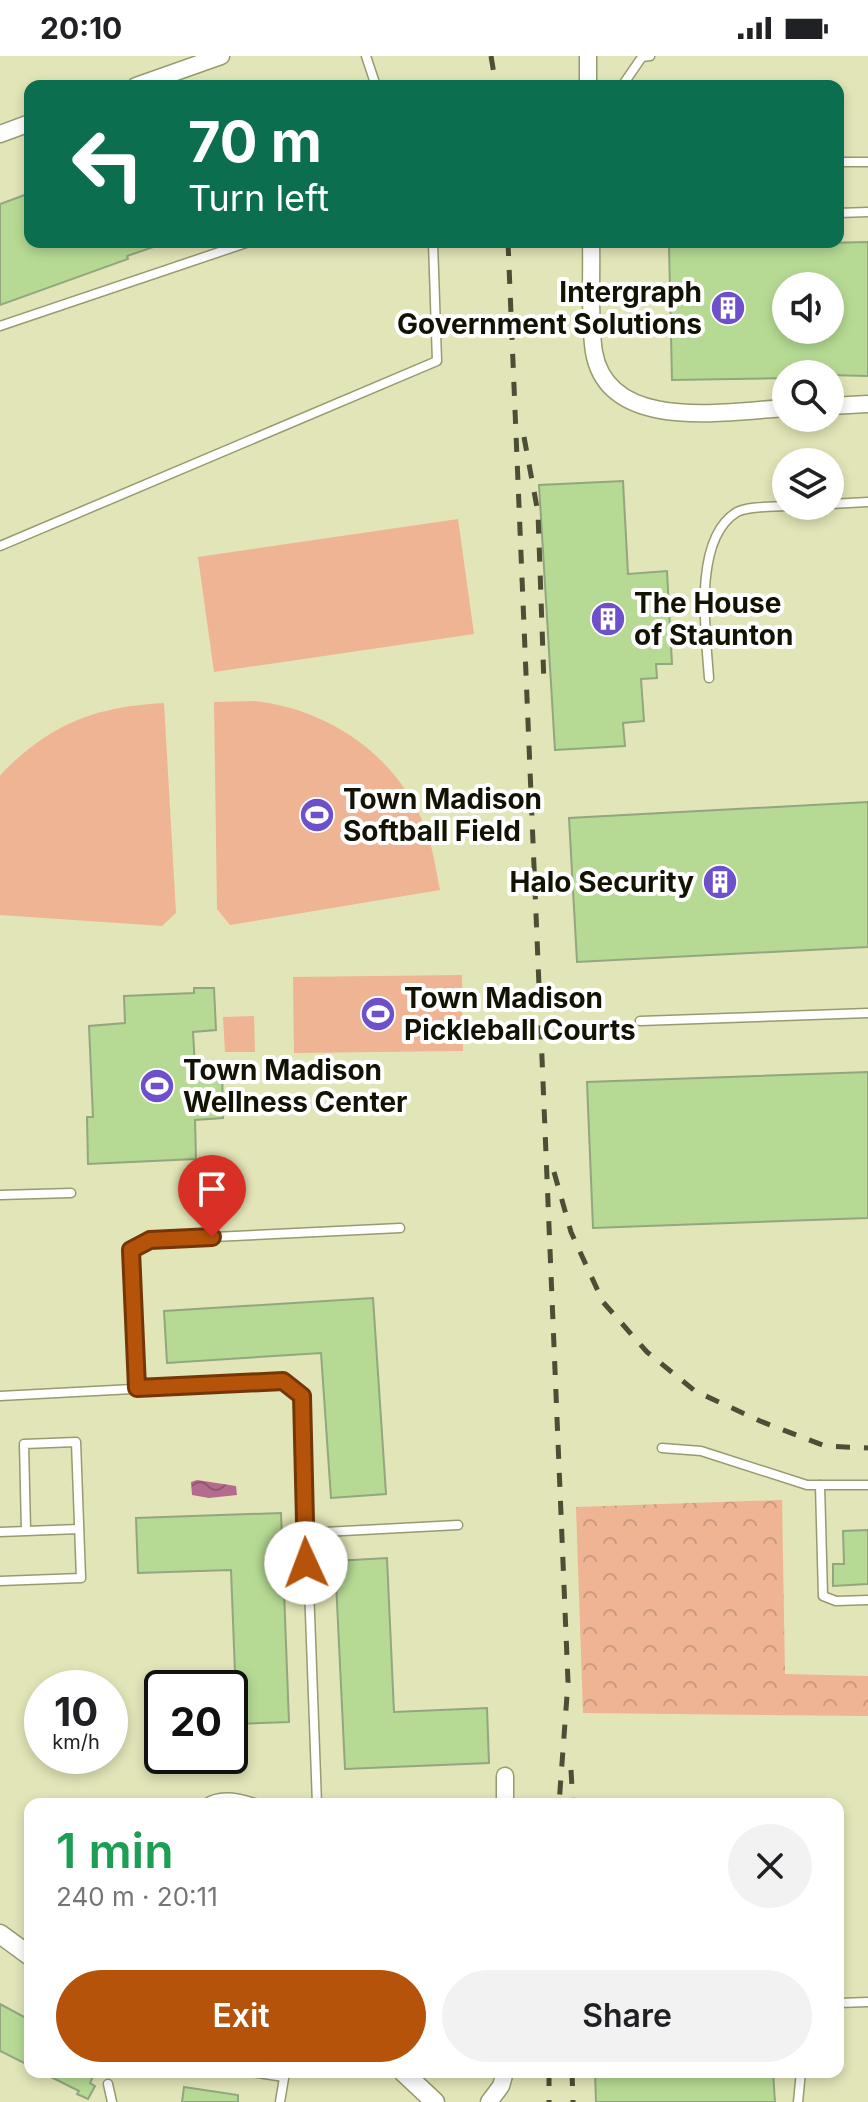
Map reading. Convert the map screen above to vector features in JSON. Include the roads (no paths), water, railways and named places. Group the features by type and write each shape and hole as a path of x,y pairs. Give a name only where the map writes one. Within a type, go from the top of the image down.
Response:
{"street":[{"path":"153,80 221,56"},
{"path":"588,56 588,80"},
{"path":"0,134 24,125"},
{"path":"591,248 594,354 604,377 625,400 673,414 772,409"},
{"path":"844,405 868,404"},
{"path":"505,1776 505,1798"},
{"path":"0,1934 24,1952"},
{"path":"409,2078 435,2102"},
{"path":"489,2102 503,2078"}],"lane":[{"path":"366,56 374,80"},
{"path":"626,80 642,56 650,56"},
{"path":"844,162 868,162"},
{"path":"844,213 868,212"},
{"path":"0,326 231,248"},
{"path":"0,546 437,361 433,248"},
{"path":"844,503 868,502"},
{"path":"709,678 704,608 710,547 722,525 738,511 772,507"},
{"path":"640,1021 868,1013"},
{"path":"0,1195 71,1193"},
{"path":"137,1388 131,1250 150,1240 400,1228"},
{"path":"0,1396 283,1381 302,1396 317,1798"},
{"path":"0,1581 81,1578 76,1442 24,1444 26,1530"},
{"path":"662,1448 701,1451 807,1485 868,1485"},
{"path":"820,1485 823,1596 836,1601 868,1600"},
{"path":"305,1533 458,1525"},
{"path":"0,1532 79,1529"},
{"path":"844,2003 868,2002"},
{"path":"280,2102 283,2078"},
{"path":"798,2102 800,2078"},
{"path":"108,2084 112,2102"}],"water":[{"path":"197,1480 236,1486 237,1495 209,1498 192,1495 191,1482"}],"railway":[{"path":"491,56 495,80"},
{"path":"508,248 568,1682 559,1798"},
{"path":"524,437 538,513 544,684"},
{"path":"554,1172 571,1232 603,1302 647,1352 695,1391 760,1421 825,1446 868,1448"},
{"path":"571,1770 573,1798"},
{"path":"549,2078 549,2102"},
{"path":"572,2078 573,2102"}],"place":[{"name":"Intergraph Government Solutions","path":"728,308"},
{"name":"The House of Staunton","path":"608,619"},
{"name":"Town Madison Softball Field","path":"317,815"},
{"name":"Halo Security","path":"720,882"},
{"name":"Town Madison Pickleball Courts","path":"378,1014"},
{"name":"Town Madison Wellness Center","path":"157,1086"}]}
